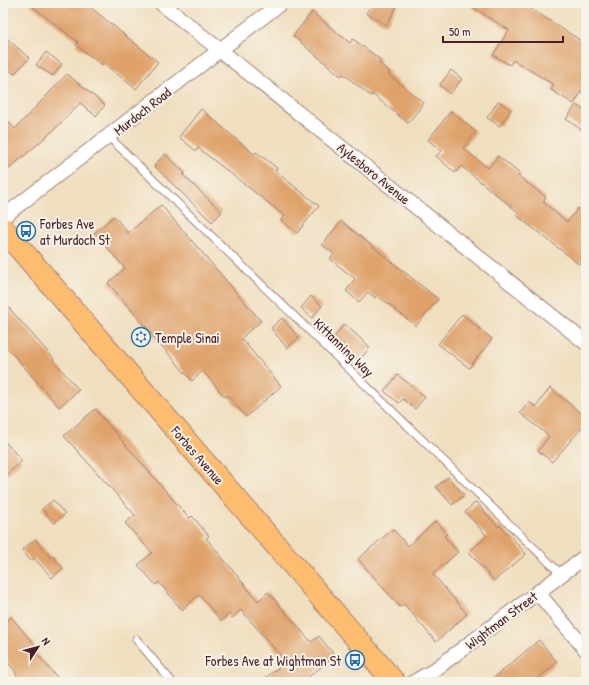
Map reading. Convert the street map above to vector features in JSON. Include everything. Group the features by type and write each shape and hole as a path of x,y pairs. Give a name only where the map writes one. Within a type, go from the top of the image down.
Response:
{"main road":[{"name":"Forbes Avenue","path":"3,229 394,682"}],"street":[{"name":"Aylesboro Avenue","path":"161,3 586,343"},
{"name":"Murdoch Road","path":"3,217 281,3"},
{"name":"Wightman Street","path":"414,682 433,671 586,556"},
{"path":"538,593 586,650"}],"lane":[{"name":"Kittanning Way","path":"108,137 562,575"},
{"path":"136,639 172,682"}],"building":[{"path":"28,3 85,3 158,62 136,89 103,63 102,65 76,45 78,42"},
{"path":"373,3 399,3 386,25 366,13"},
{"path":"465,3 522,3 586,44 586,84 574,104 551,90 554,85 513,60 510,65 493,55 509,30"},
{"path":"312,12 350,43 353,39 381,60 379,63 390,72 388,74 424,103 408,123 372,94 371,96 343,74 341,76 293,36"},
{"path":"3,35 29,58 14,74 3,64"},
{"path":"46,52 62,64 53,76 36,65"},
{"path":"451,70 462,79 450,94 440,85"},
{"path":"67,74 105,105 96,116 80,103 54,130 3,174 3,115 15,129"},
{"path":"498,101 511,110 500,126 487,118"},
{"path":"576,105 586,112 586,133 566,119"},
{"path":"201,109 254,154 256,152 277,168 275,171 319,206 297,233 281,220 285,216 198,148 196,151 179,137"},
{"path":"451,111 476,132 463,148 488,168 498,156 520,174 518,176 546,197 543,202 567,222 578,208 586,215 586,255 579,264 516,215 518,212 461,166 455,173 436,156 442,151 428,140"},
{"path":"165,154 185,173 183,175 222,212 212,222 154,166"},
{"path":"161,205 261,321 241,338 281,386 246,417 227,395 225,397 203,371 192,381 108,283 125,268 94,233 114,216 128,233"},
{"path":"341,221 438,299 416,326 377,295 375,298 368,292 359,302 346,291 355,279 330,259 334,254 322,245"},
{"path":"311,296 322,306 312,318 301,308"},
{"path":"3,301 79,390 59,407 3,343"},
{"path":"462,314 492,339 469,368 438,344"},
{"path":"282,318 299,338 287,348 271,328"},
{"path":"344,324 370,347 359,361 334,337"},
{"path":"398,375 425,397 415,409 403,399 399,403 384,391"},
{"path":"550,388 586,417 586,423 552,462 538,451 549,436 520,413 529,402 536,407"},
{"path":"95,409 189,518 192,516 209,536 206,538 258,601 268,592 311,642 319,636 335,656 302,682 260,682 286,662 241,610 232,618 229,614 221,621 199,595 182,610 159,582 156,585 138,565 152,553 125,523 135,515 64,436"},
{"path":"3,439 22,461 3,478"},
{"path":"448,477 464,495 452,505 436,487"},
{"path":"53,500 65,514 54,523 42,509"},
{"path":"476,502 498,527 500,525 526,554 494,581 469,552 487,536 465,512"},
{"path":"436,521 447,534 444,536 458,552 433,574 467,614 436,642 404,604 400,607 358,559 393,529 408,546"},
{"path":"35,539 51,558 52,556 63,568 52,578 34,558 31,561 22,550"},
{"path":"11,617 35,645 32,648 61,682 22,682 15,673 16,672 3,657 3,624"},
{"path":"539,640 557,662 534,682 489,682"}],"place":[{"name":"Forbes Ave at Murdoch St","path":"26,231"},
{"name":"Temple Sinai","path":"141,337"},
{"name":"Forbes Ave at Wightman St","path":"355,660"}]}
